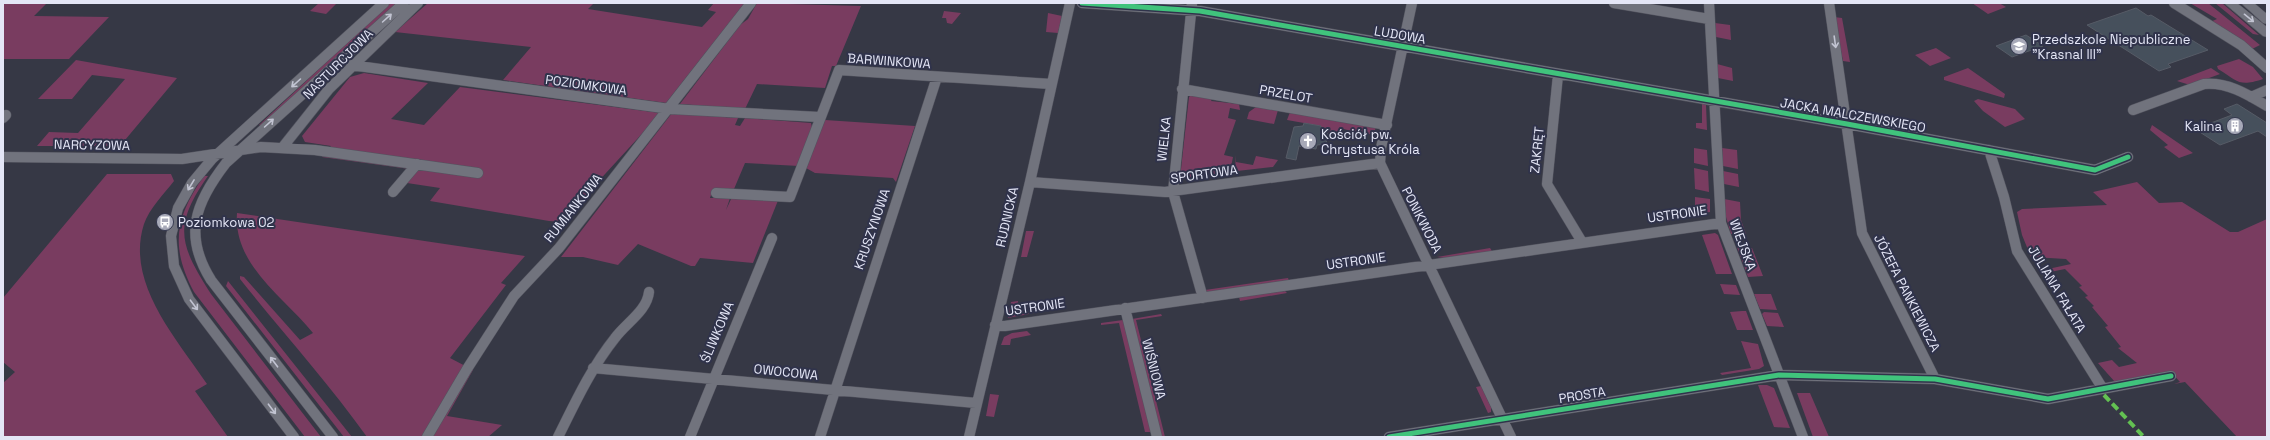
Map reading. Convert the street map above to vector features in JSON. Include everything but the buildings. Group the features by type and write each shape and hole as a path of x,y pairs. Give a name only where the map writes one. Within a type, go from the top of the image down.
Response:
{"main road":[{"path":"2230,3 2267,33"},
{"path":"2247,3 2267,20"}],"street":[{"path":"294,437 189,299 179,282 172,261 170,242 178,208 196,176 229,140 267,109 384,3"},
{"path":"333,437 225,300 210,278 195,248 197,217 208,189 220,170 404,3"},
{"name":"NASTURCJOWA","path":"282,148 306,115 351,66 418,3"},
{"name":"RUMIANKOWA","path":"427,437 467,369 514,296 559,248 751,3"},
{"name":"RUDNICKA","path":"969,437 1030,182 1070,3"},
{"name":"LUDOWA","path":"1082,3 1192,7 1403,47 1713,102"},
{"path":"1380,163 1386,125 1412,3"},
{"path":"1614,3 1709,19"},
{"name":"WIEJSKA","path":"1709,3 1720,223 1803,437"},
{"name":"JÓZEFA PANKIEWICZA","path":"1830,3 1862,233 1935,379"},
{"path":"2174,3 2241,44 2267,68"},
{"name":"WIELKA","path":"1192,7 1182,89 1173,192 1203,298"},
{"name":"POZIOMKOWA","path":"351,66 670,108 819,117"},
{"name":"BARWINKOWA","path":"716,193 790,197 819,117 839,70 1051,84"},
{"name":"ZAKRĘT","path":"1558,75 1547,184 1582,242"},
{"name":"KRUSZYNOWA","path":"820,437 938,77"},
{"path":"2133,110 2212,83 2234,87 2267,106"},
{"name":"PRZELOT","path":"1182,89 1386,125"},
{"path":"2251,97 2267,90"},
{"name":"JACKA MALCZEWSKIEGO","path":"1713,102 1846,124 2095,170 2128,157"},
{"name":"NARCYZOWA","path":"3,157 182,159 261,147 315,150 478,173"},
{"name":"JULIANA FAŁATA","path":"1989,150 2004,197 2017,251 2103,389"},
{"name":"SPORTOWA","path":"1030,182 1155,192 1173,192 1380,163"},
{"name":"PONIKWODA","path":"1380,163 1389,185 1430,265 1511,437"},
{"path":"393,192 417,164"},
{"name":"USTRONIE","path":"995,325 1005,326 1720,223"},
{"name":"ŚLIWKOWA","path":"690,437 772,238"},
{"path":"558,437 593,368 615,337 648,302 649,292"},
{"name":"WIŚNIOWA","path":"1125,308 1157,437"},
{"name":"OWOCOWA","path":"593,368 976,403"},
{"name":"PROSTA","path":"1389,437 1779,375 1935,379 2048,399 2171,376"}],"shaded area":[{"path":"3,3 47,3 34,16 109,17 69,59 3,59"},
{"path":"319,3 337,3 326,14 310,11"},
{"path":"390,3 399,3 261,126 259,125"},
{"path":"428,3 594,3 588,9 702,27 716,12 708,10 714,3 745,3 666,103 503,80 531,47 395,32"},
{"path":"757,3 861,6 836,66 832,66 825,88 757,84 745,109 680,104 740,25 748,19"},
{"path":"1972,3 1999,3 2006,7 1988,14"},
{"path":"2190,3 2208,3 2260,45 2252,49 2210,22 2217,19"},
{"path":"2215,3 2222,3 2259,35 2253,34"},
{"path":"944,11 961,13 952,24 947,23 946,18 942,18"},
{"path":"1048,13 1062,16 1058,33 1046,32"},
{"path":"1834,17 1842,18 1850,62 1843,61"},
{"path":"1715,23 1730,25 1731,40 1716,37"},
{"path":"1936,48 1951,58 1930,66 1915,55"},
{"path":"2239,59 2253,67 2263,79 2249,83 2239,82 2218,69 2217,66"},
{"path":"76,60 177,78 120,146 37,146 49,132 78,133 125,79 92,75 72,99 38,99"},
{"path":"1717,64 1732,68 1733,81 1718,78"},
{"path":"1968,68 2005,94 2004,98 1944,80 1944,77"},
{"path":"2211,68 2220,74 2190,85 2177,81"},
{"path":"364,73 428,83 391,119 424,125 460,87 661,113 561,222 549,221 430,201 440,188 407,183 417,170 322,157 331,146 305,142 302,136 350,77"},
{"path":"1191,95 1212,99 1211,101 1239,104 1240,110 1230,108 1228,118 1236,120 1224,155 1233,157 1230,172 1180,178 1189,97"},
{"path":"1978,99 2015,109 2025,119 2005,127 1983,111 1974,101"},
{"path":"1702,103 1706,105 1707,130 1696,128 1696,123 1702,123"},
{"path":"1256,107 1278,110 1274,124 1247,119 1249,112"},
{"path":"1290,112 1376,127 1374,133 1366,135 1340,128 1337,134 1323,132 1321,126 1287,120"},
{"path":"672,113 738,118 735,125 740,126 745,118 811,123 812,127 799,166 745,163 734,189 713,189 710,198 730,198 726,210 732,197 779,198 753,263 700,258 695,266 691,266 638,244 618,265 583,257 561,257"},
{"path":"825,120 915,126 896,182 893,178 815,173 806,168"},
{"path":"2152,125 2193,153 2179,158 2164,147 2168,145 2150,130"},
{"path":"1694,148 1707,150 1708,166 1694,163"},
{"path":"1722,148 1737,150 1738,169 1723,166"},
{"path":"1236,155 1236,162 1253,165 1256,156 1278,160 1273,167 1237,171 1235,169"},
{"path":"1694,168 1708,171 1709,192 1695,189"},
{"path":"1723,171 1738,174 1739,187 1724,184"},
{"path":"107,174 171,174 174,181 153,207 144,224 140,246 142,268 148,289 157,309 207,384 195,391 228,437 3,437 3,383 15,372 3,362 3,298"},
{"path":"204,176 208,176 189,209 185,223 184,236 192,262 211,294 321,437 305,437 194,292 186,276 181,261 179,232 187,205"},
{"path":"2137,182 2159,203 2182,202 2230,232 2238,232 2267,219 2267,437 2237,437 2185,382 2174,384 2180,382 2170,371 2115,382 2098,363 2112,360 2119,367 2137,363 2118,348 2121,347 2105,327 2108,326 2092,307 2094,306 2085,297 2088,296 2079,287 2082,286 2065,269 2050,272 2048,269 2071,264 2066,259 2031,257 2022,235 2017,212 2022,209 2107,205 2093,192"},
{"path":"1695,197 1710,199 1710,212 1695,215"},
{"path":"1724,199 1740,202 1741,220 1746,234 1731,234 1726,217"},
{"path":"237,213 525,256 501,283 506,285 450,358 473,370 447,416 502,425 488,437 367,437 321,377 240,279 240,276 244,277 300,340 313,333 275,293 252,264 243,249 238,232"},
{"path":"1026,231 1034,231 1027,257 1021,257"},
{"path":"1715,233 1718,235 1732,274 1716,274 1702,235"},
{"path":"1737,247 1752,248 1763,276 1748,277"},
{"path":"1490,248 1492,251 1444,258 1437,257"},
{"path":"1288,278 1289,281 1208,293 1205,290"},
{"path":"228,281 352,437 344,437 226,286"},
{"path":"1720,284 1736,285 1740,295 1724,294"},
{"path":"1285,291 1287,293 1240,301 1239,297"},
{"path":"1754,294 1771,294 1777,310 1760,309"},
{"path":"1018,301 1017,309 1023,314 1034,313 1008,318 1011,302"},
{"path":"1746,311 1753,330 1737,330 1730,312"},
{"path":"1764,312 1778,313 1784,327 1767,326 1762,314"},
{"path":"1161,314 1162,316 1136,320 1165,437 1161,437 1132,319"},
{"path":"1123,320 1151,432 1145,432 1119,323 1101,325 1101,323"},
{"path":"1027,331 1031,335 1011,339 1010,345 1001,345 1004,337 1012,333"},
{"path":"1741,341 1758,344 1764,366 1759,369 1722,375 1720,373 1751,368"},
{"path":"1758,385 1767,385 1774,388 1790,428 1774,427"},
{"path":"1481,386 1491,407 1491,412 1488,413 1476,387"},
{"path":"1797,393 1810,393 1829,437 1813,437"},
{"path":"990,394 999,395 994,417 986,416"}],"marked path":[{"path":"2104,395 2144,437"}],"cycle path":[{"path":"1082,3 1200,11 1847,124 2095,170 2128,157"},
{"path":"1389,437 1779,375 1935,379 2048,399 2171,376"}],"place":[{"name":"Przedszkole Niepubliczne \"Krasnal III\"","path":"2019,46"},
{"name":"Kalina","path":"2235,126"},
{"name":"Kościół pw. Chrystusa Króla","path":"1308,141"},
{"name":"Poziomkowa 02","path":"165,222"}]}
